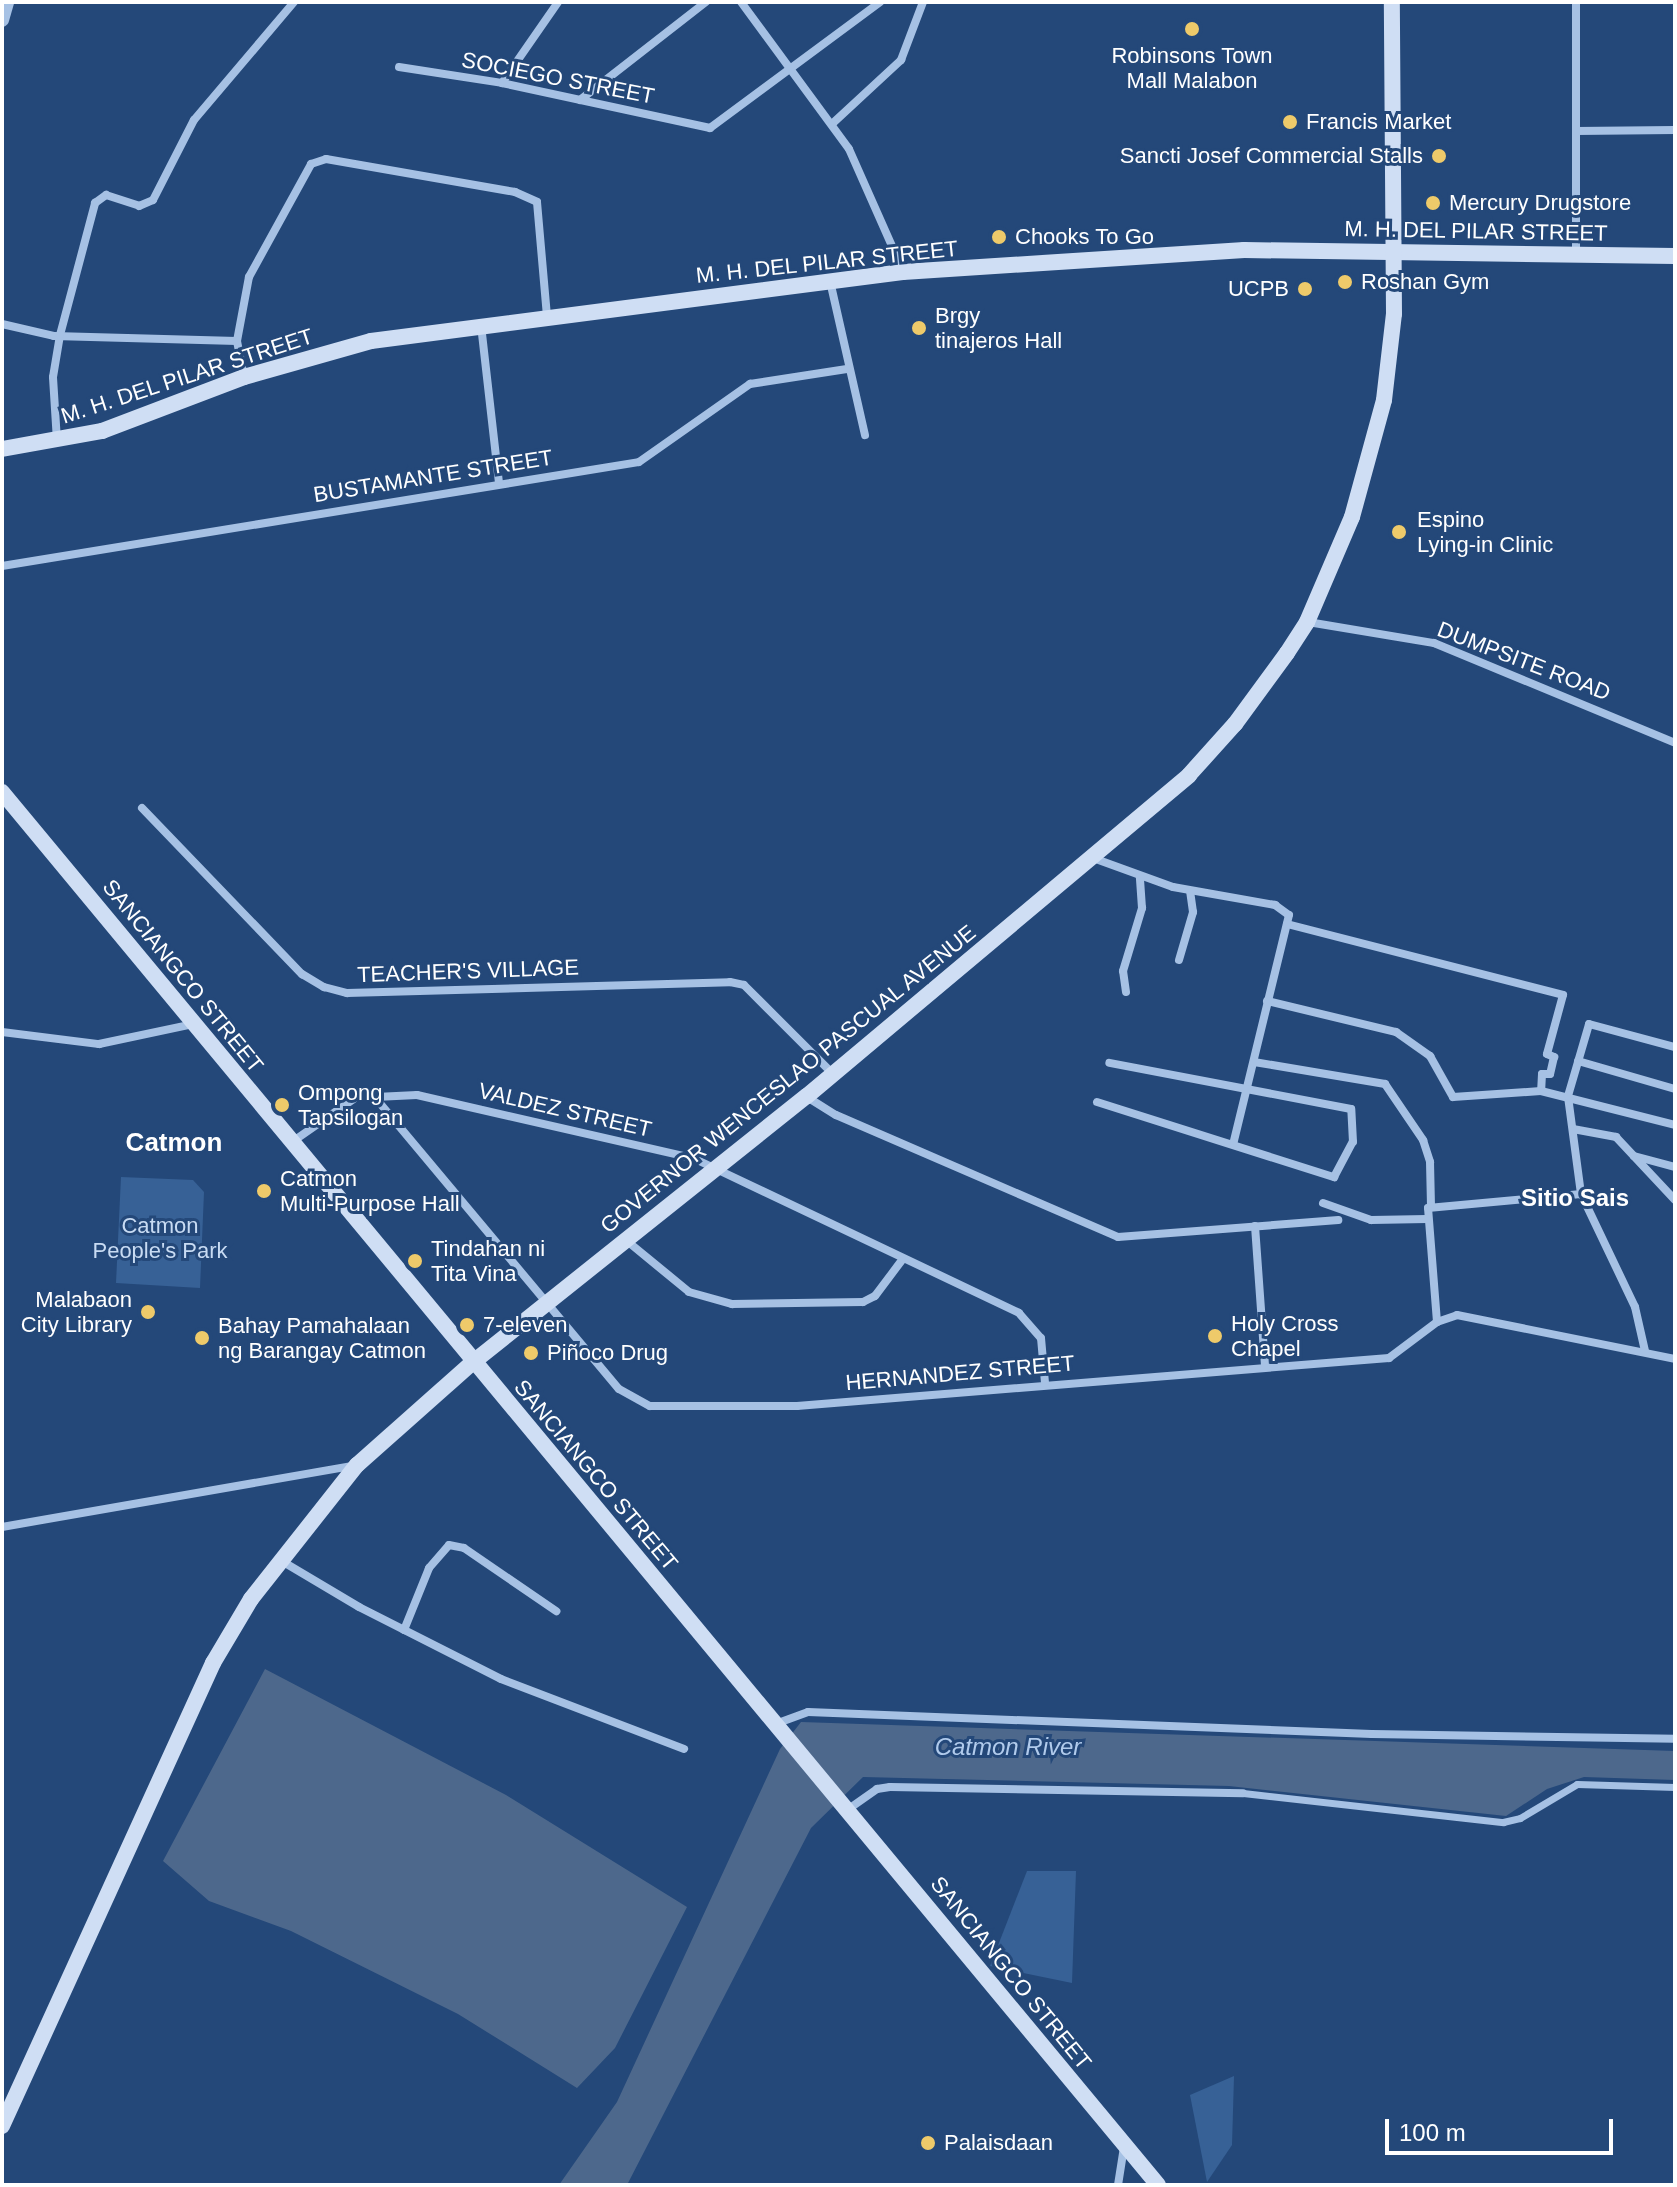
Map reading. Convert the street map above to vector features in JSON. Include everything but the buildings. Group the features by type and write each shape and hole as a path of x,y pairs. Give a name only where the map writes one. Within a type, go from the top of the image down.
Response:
{"main road":[{"name":"GOVERNOR WENCESLAO PASCUAL AVENUE","path":"2,2126 213,1663 280,1560 357,1465 472,1363 807,1096 1093,858 1214,751 1307,622 1372,457 1392,340 1392,2"},
{"name":"M. H. DEL PILAR STREET","path":"2,449 57,442 102,431 244,377 371,341 903,272 1244,250 1675,256"},
{"name":"SANCIANGCO STREET","path":"2,792 472,1363 846,1804 1158,2185"}],"street":[{"path":"2,20 7,2"},
{"path":"57,442 53,377 60,335 95,203 106,195 139,206 153,200 194,120 294,2"},
{"path":"502,83 558,2"},
{"path":"580,100 706,2"},
{"path":"741,2 833,123 867,185 903,272"},
{"path":"793,68 880,2"},
{"path":"833,123 901,60 923,2"},
{"path":"1576,2 1576,255"},
{"name":"SOCIEGO STREET","path":"399,67 502,83 710,128 793,68"},
{"path":"1576,131 1675,130"},
{"path":"244,377 237,341 249,277 311,164 326,159 515,192 537,202 547,317"},
{"path":"830,281 847,369 865,418 865,435"},
{"path":"2,324 60,335 237,341"},
{"path":"481,325 499,484"},
{"name":"BUSTAMANTE STREET","path":"2,566 639,462 750,384 847,369"},
{"name":"DUMPSITE ROAD","path":"1307,622 1434,643 1675,743"},
{"name":"TEACHER'S VILLAGE","path":"142,808 302,974 324,987 347,993 730,982 744,985 832,1073"},
{"path":"1093,858 1190,891 1275,905 1289,915 1233,1144"},
{"path":"1126,992 1123,971 1142,908 1140,876"},
{"path":"1179,960 1193,912 1190,891"},
{"path":"1287,924 1563,995 1547,1054 1554,1057 1550,1074 1542,1074 1541,1091"},
{"path":"1267,1001 1396,1032 1430,1056 1453,1097 1541,1091 1675,1125"},
{"path":"1645,1351 1635,1307 1581,1194 1568,1096 1589,1024 1596,1023 1675,1047"},
{"path":"2,1032 90,1045 194,1024"},
{"path":"1578,1061 1675,1089"},
{"path":"1254,1062 1385,1084 1423,1140 1430,1162 1431,1207 1427,1219 1437,1322 1457,1315 1675,1359"},
{"path":"1097,1102 1334,1177 1353,1142 1351,1109 1109,1063"},
{"name":"HERNANDEZ STREET","path":"373,1095 624,1395 650,1406 797,1406 1045,1383 1389,1358 1437,1322"},
{"name":"VALDEZ STREET","path":"291,1143 355,1098 417,1095 716,1167 731,1180 1019,1313 1034,1325 1041,1338 1045,1383"},
{"path":"807,1096 836,1115 1118,1237 1338,1220"},
{"path":"1573,1129 1616,1137 1675,1200"},
{"path":"1633,1156 1675,1167"},
{"path":"1431,1207 1581,1194"},
{"path":"1323,1203 1371,1220 1427,1219"},
{"path":"1255,1226 1265,1367"},
{"path":"627,1241 689,1292 732,1304 863,1302 875,1296 902,1260"},
{"path":"2,1527 357,1465"},
{"path":"404,1630 429,1568 449,1545 464,1548 556,1611"},
{"path":"280,1560 404,1630 501,1679 684,1749"},
{"path":"778,1723 808,1712 1372,1734 1675,1739"},
{"path":"846,1804 877,1789 890,1787 1243,1793 1503,1822 1520,1818 1577,1784 1675,1787"},
{"path":"1118,2185 1124,2146"}],"green space":[{"name":"Catmon People's Park","path":"121,1177 193,1180 204,1192 200,1288 116,1283"},
{"path":"1027,1871 1076,1871 1072,1983 990,1966"},
{"path":"1234,2076 1232,2145 1207,2182 1190,2095"}],"water":[{"path":"265,1669 506,1795 687,1907 615,2048 577,2088 458,2014 291,1931 209,1901 163,1861"},
{"name":"Catmon River","path":"801,1722 1675,1751 1675,1780 1584,1777 1547,1789 1506,1816 1229,1786 863,1777 811,1828 627,2185 559,2185 617,2102 780,1749"}],"place":[{"name":"Robinsons Town Mall Malabon","path":"1192,29"},
{"name":"Francis Market","path":"1290,122"},
{"name":"Sancti Josef Commercial Stalls","path":"1439,156"},
{"name":"Mercury Drugstore","path":"1433,203"},
{"name":"Chooks To Go","path":"999,237"},
{"name":"Roshan Gym","path":"1345,282"},
{"name":"UCPB","path":"1305,289"},
{"name":"Brgy tinajeros Hall","path":"919,328"},
{"name":"Espino Lying-in Clinic","path":"1399,532"},
{"name":"Ompong Tapsilogan","path":"282,1105"},
{"name":"Catmon Multi-Purpose Hall","path":"264,1191"},
{"name":"Tindahan ni Tita Vina","path":"415,1261"},
{"name":"Malabaon City Library","path":"148,1312"},
{"name":"7-eleven","path":"467,1325"},
{"name":"Holy Cross Chapel","path":"1215,1336"},
{"name":"Bahay Pamahalaan ng Barangay Catmon","path":"202,1338"},
{"name":"Piñoco Drug","path":"531,1353"},
{"name":"Palaisdaan","path":"928,2143"}],"district":[{"name":"Catmon","path":"174,1143"},
{"name":"Sitio Sais","path":"1575,1198"}]}
